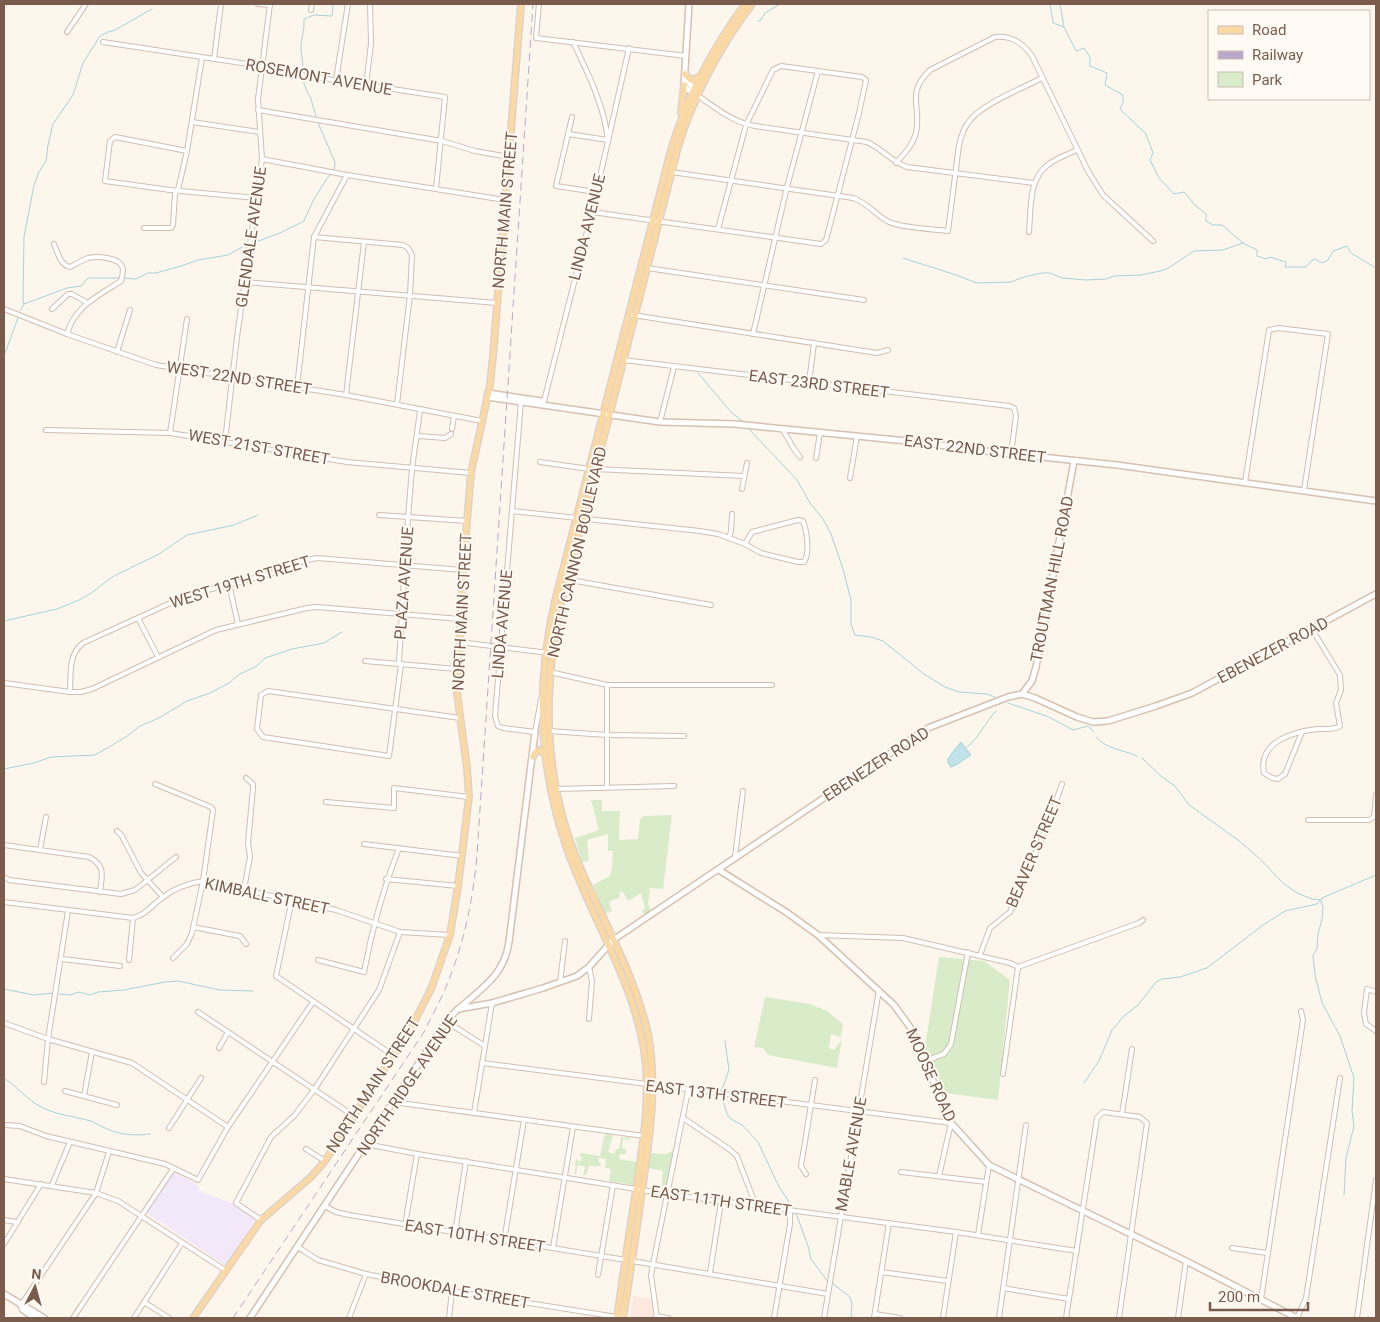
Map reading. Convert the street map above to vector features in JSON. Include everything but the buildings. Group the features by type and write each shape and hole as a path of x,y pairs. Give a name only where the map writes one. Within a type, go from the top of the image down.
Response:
{"main road":[{"name":"NORTH MAIN STREET","path":"193,1318 261,1220 311,1177 324,1161 412,1026 431,989 450,935 469,798 457,694 463,570 471,473 488,395 493,356 521,4"},
{"name":"NORTH CANNON BOULEVARD","path":"606,414 623,360 631,315 647,268 655,222 699,77 720,39 745,4"},
{"name":"NORTH CANNON BOULEVARD","path":"619,1318 650,1133 649,1044 643,1014 635,992 573,868 562,837 551,794 544,753 542,691 564,579 679,124 695,92 721,49 752,4"},
{"path":"685,74 691,80 699,77"},
{"path":"679,124 684,85"},
{"name":"NORTH CANNON BOULEVARD","path":"548,653 550,672 549,731 556,789 566,828 610,942"},
{"path":"533,757 539,750 544,753"},
{"name":"NORTH CANNON BOULEVARD","path":"639,1190 650,1086"}],"street":[{"path":"67,32 86,4"},
{"path":"214,59 221,4"},
{"path":"258,4 270,4"},
{"name":"GLENDALE AVENUE","path":"225,441 244,282 262,159 258,99 260,66 270,4"},
{"path":"311,10 312,4"},
{"path":"336,80 348,4"},
{"path":"366,86 370,43 370,4"},
{"path":"539,4 536,38 686,56"},
{"path":"688,4 684,85 687,90 695,92 730,118 746,124 867,142 875,145 896,163 907,167 1034,183"},
{"path":"896,163 906,152 916,133 915,98 917,89 930,70 996,37 1012,38 1027,49 1098,189 1153,241"},
{"name":"ROSEMONT AVENUE","path":"104,42 260,66 301,75 445,98 436,189"},
{"path":"568,134 608,140 605,119 600,104 573,42"},
{"name":"LINDA AVENUE","path":"543,403 592,212 629,48"},
{"path":"144,228 171,228 173,225 175,194 178,190 187,150 202,58"},
{"path":"592,212 821,244 826,240 866,80 862,77 777,66 772,70 746,124 718,229"},
{"path":"753,334 787,188 818,71"},
{"path":"685,74 695,92"},
{"path":"671,172 838,195 862,201 891,223 948,231 955,173 963,132 975,114 1042,78"},
{"path":"258,110 442,141 476,151 509,157"},
{"path":"572,117 556,186 596,192"},
{"path":"192,122 259,132"},
{"path":"187,150 115,137 110,141 105,181 257,198"},
{"path":"1029,232 1034,183 1040,172 1049,164 1077,150"},
{"path":"262,159 347,175 505,200"},
{"path":"297,387 314,237 347,175"},
{"path":"314,237 403,245 408,248 412,255 410,295 397,404"},
{"path":"346,395 364,242"},
{"path":"54,244 63,264 66,266 70,267 92,258 116,260 123,269 121,281 86,302 70,324 67,334"},
{"path":"647,268 864,300"},
{"path":"244,282 497,303"},
{"path":"52,309 63,296 68,294 72,294 86,302"},
{"name":"WEST 22ND STREET","path":"4,310 156,365 346,395 482,421"},
{"path":"117,352 130,310"},
{"path":"631,315 877,353 888,350"},
{"path":"170,433 187,319"},
{"path":"1245,482 1269,330 1278,328 1328,334 1304,490"},
{"path":"809,382 814,344"},
{"name":"EAST 23RD STREET","path":"623,360 1009,406 1014,408 1016,415 1012,454"},
{"path":"660,422 674,367"},
{"name":"EAST 22ND STREET","path":"488,395 521,402 543,403"},
{"name":"EAST 22ND STREET","path":"488,395 660,422 734,424 927,442 1245,482 1376,501"},
{"name":"LINDA AVENUE","path":"521,402 495,716 498,726 502,728 535,732"},
{"name":"PLAZA AVENUE","path":"396,708 268,691 261,695 257,729 263,737 389,756 396,708 401,664 399,662 408,517 420,410"},
{"path":"452,429 454,416"},
{"name":"WEST 21ST STREET","path":"46,430 170,433 347,462 471,473"},
{"path":"783,430 800,457"},
{"path":"816,458 820,433"},
{"path":"418,436 444,438 451,434"},
{"path":"850,478 857,436"},
{"name":"TROUTMAN HILL ROAD","path":"1022,694 1032,681 1036,667 1074,461"},
{"path":"540,462 592,469 744,476"},
{"path":"742,489 747,463"},
{"path":"512,511 700,531 718,534 745,544 761,553 798,562 806,560 805,526 803,522 798,520 752,532 745,544"},
{"path":"729,538 732,514"},
{"path":"378,515 467,521"},
{"name":"WEST 19TH STREET","path":"70,692 72,660 77,648 188,595 270,574 317,558 463,570"},
{"path":"564,579 711,605"},
{"path":"229,584 238,624"},
{"name":"EBENEZER ROAD","path":"458,1009 492,1003 577,976 589,967 610,942 928,728 1008,697 1022,694 1076,717 1093,722 1108,721 1192,693 1376,594"},
{"path":"4,683 81,692 92,689 216,630 317,607 460,619"},
{"path":"138,618 158,657"},
{"path":"1302,732 1285,774 1278,779 1264,773 1262,764 1266,753 1273,744 1285,737 1302,732 1317,729 1336,729 1340,726 1336,704 1341,690 1340,675 1312,629"},
{"path":"459,642 548,653"},
{"path":"365,661 457,669"},
{"path":"550,672 607,685 772,685"},
{"path":"607,685 607,787"},
{"name":"NORTH RIDGE AVENUE","path":"250,1318 298,1248 423,1054 458,1009 497,974 504,961 508,952 535,732 542,691"},
{"path":"396,708 460,718"},
{"path":"549,731 607,736 684,736"},
{"path":"244,889 250,857 248,843 253,788 253,784 246,778"},
{"path":"155,784 212,808 203,881 193,927 187,944 173,958"},
{"name":"BEAVER STREET","path":"980,955 990,928 1010,912 1039,846 1062,784"},
{"path":"556,789 674,786"},
{"path":"326,802 394,808 394,788 469,798"},
{"path":"735,857 743,791"},
{"path":"1308,820 1369,820 1374,817 1376,795"},
{"path":"40,850 46,817"},
{"path":"117,831 122,836 141,873 162,897"},
{"path":"364,844 462,856"},
{"path":"4,845 89,857 97,862 102,873 100,892"},
{"path":"318,960 364,972 374,923 386,879 398,848"},
{"path":"4,877 10,880 121,894 134,890 176,857"},
{"name":"MOOSE ROAD","path":"719,870 818,934 894,1005 905,1019 951,1123 990,1164 1019,1180 1186,1260 1297,1318"},
{"path":"386,879 458,886"},
{"name":"KIMBALL STREET","path":"133,918 145,914 162,897 192,882 203,881 336,910 400,932 450,935"},
{"path":"292,899 276,976 394,1056"},
{"path":"4,902 133,918 129,960"},
{"path":"44,1082 48,1039 68,911"},
{"path":"1018,967 1143,920"},
{"path":"193,927 240,936 246,944"},
{"path":"261,1220 236,1203 271,1137 294,1116 314,1090 379,990 400,932"},
{"path":"818,934 903,938 1010,962 1018,967"},
{"path":"560,982 565,941"},
{"path":"925,1061 944,1054 951,1044 968,952"},
{"path":"62,959 120,966"},
{"path":"589,967 592,980 589,1019"},
{"path":"1003,1074 1018,967"},
{"path":"1376,992 1367,989 1364,1013 1367,1025 1376,1031"},
{"name":"MABLE AVENUE","path":"824,1318 879,990"},
{"path":"4,1124 20,1126 46,1136 165,1164 198,1180 228,1127 313,1002"},
{"path":"474,1113 492,1003"},
{"path":"1261,1299 1303,1020 1301,1011"},
{"path":"198,1012 354,1116"},
{"path":"447,1022 485,1046"},
{"path":"4,1023 48,1039 132,1063 228,1127"},
{"path":"219,1048 228,1032"},
{"path":"1122,1114 1132,1049"},
{"path":"84,1096 92,1052"},
{"name":"EAST 13TH STREET","path":"482,1063 951,1123"},
{"path":"169,1128 201,1078"},
{"path":"1297,1318 1306,1298 1340,1078"},
{"path":"806,1174 801,1166 815,1080"},
{"path":"668,1318 656,1317 651,1275 688,1090"},
{"path":"65,1091 117,1105"},
{"path":"393,1102 644,1136"},
{"path":"1066,1318 1097,1118 1103,1112 1140,1117 1146,1123 1119,1318"},
{"path":"683,1118 730,1148 737,1156 756,1206"},
{"path":"504,1240 524,1120"},
{"path":"940,1176 948,1128 951,1123"},
{"path":"999,1318 1026,1125"},
{"path":"553,1248 573,1127"},
{"path":"52,1185 70,1142"},
{"name":"EAST 11TH STREET","path":"366,1144 639,1190 978,1235 1077,1251"},
{"path":"306,1149 324,1161"},
{"path":"21,1305 96,1193 110,1152"},
{"path":"405,1225 417,1154"},
{"path":"455,1233 466,1162"},
{"path":"978,1235 990,1164"},
{"path":"73,1318 173,1169"},
{"path":"902,1172 986,1182"},
{"path":"4,1178 96,1193 118,1201 225,1270"},
{"path":"1357,1318 1376,1180"},
{"path":"4,1244 41,1184"},
{"path":"598,1276 613,1185"},
{"path":"710,1273 721,1202"},
{"name":"EAST 10TH STREET","path":"325,1206 336,1212 405,1225 710,1273 828,1294"},
{"path":"774,1318 793,1210"},
{"path":"4,1220 17,1222"},
{"path":"889,1223 874,1316 900,1318"},
{"path":"943,1318 956,1232"},
{"path":"134,1318 182,1243"},
{"name":"BROOKDALE STREET","path":"298,1248 318,1260 366,1274 452,1291 619,1318"},
{"path":"1232,1248 1268,1253"},
{"path":"1178,1318 1186,1260"},
{"path":"881,1272 948,1281"},
{"path":"349,1318 366,1274"},
{"path":"1003,1288 1070,1299"},
{"path":"448,1318 452,1291"},
{"path":"4,1294 44,1318"},
{"path":"144,1302 169,1318"},
{"path":"21,1305 23,1310 35,1318"}],"shaded area":[{"path":"173,1173 196,1184 202,1192 234,1204 256,1218 225,1265 147,1213"},
{"path":"633,1296 652,1299 654,1318 630,1318"}],"green space":[{"path":"591,800 602,800 602,811 620,811 619,840 638,839 640,819 644,816 672,815 663,889 650,888 648,904 651,911 645,915 642,911 645,908 641,893 628,901 623,892 619,893 620,897 609,902 612,911 605,914 593,885 610,876 613,851 608,851 608,834 587,840 589,861 582,862 575,838 599,830"},
{"path":"939,957 984,961 1010,980 998,1100 945,1093 925,1047"},
{"path":"765,997 810,1004 827,1011 843,1024 841,1037 831,1034 829,1048 834,1050 842,1040 837,1068 768,1055 763,1048 754,1047"},
{"path":"605,1134 613,1135 608,1152 615,1154 616,1149 619,1149 621,1137 631,1138 631,1140 623,1139 622,1148 626,1149 626,1154 620,1154 619,1159 637,1162 633,1185 609,1181 611,1169 605,1168 606,1159 599,1158 601,1166 589,1166 586,1175 583,1175 585,1167 578,1165 576,1174 574,1174 576,1165 571,1163 575,1164 576,1159 581,1162 582,1157 580,1153 600,1156"},
{"path":"674,1150 666,1191 661,1191 663,1171 648,1168 650,1153 666,1154"}],"water":[{"path":"961,742 971,755 951,767 948,759"}],"waterway":[{"path":"302,71 301,47 304,19 314,15 332,16 333,4"},
{"path":"758,21 761,20 765,13 780,4"},
{"path":"1050,4 1053,23 1064,27 1076,51 1084,48 1090,57 1090,66 1107,73 1105,85 1123,95 1120,109 1146,134 1153,153 1150,160 1159,178 1174,194 1184,192 1206,214 1206,221 1213,225 1222,225 1243,243 1257,250 1257,256 1266,259 1270,257 1286,262 1285,267 1306,267 1315,259 1322,263 1328,260 1333,251 1347,246 1351,253 1376,268"},
{"path":"1060,4 1064,27"},
{"path":"24,304 24,237 34,185 46,161 53,124 73,95 83,63 100,36 115,30 152,9"},
{"path":"302,78 316,116"},
{"path":"318,123 335,162 334,170"},
{"path":"253,243 280,233 304,221 314,199 330,174"},
{"path":"903,258 977,283 1011,282 1042,273 1050,273 1062,278 1086,280 1141,275 1160,271 1167,269 1194,251 1223,250 1243,243"},
{"path":"124,278 136,279 148,273 156,273 198,260 228,255 248,244"},
{"path":"20,311 24,304 67,288 81,286 88,278 119,278"},
{"path":"4,356 18,318"},
{"path":"698,373 731,412 742,421"},
{"path":"748,428 797,480 831,534 851,600 851,624 855,635 883,641 924,674 945,687 959,692 987,694 995,697"},
{"path":"4,621 57,609 79,600 112,577 159,554 187,535 234,525 258,515"},
{"path":"4,769 34,763 51,757 95,755 126,737 140,726 159,718 187,701 210,693 229,683 240,674 257,666 265,658 292,649 324,643 342,632"},
{"path":"1008,703 1049,717 1073,730 1088,726 1094,732"},
{"path":"967,747 996,711"},
{"path":"1096,737 1110,747 1137,756"},
{"path":"1142,758 1162,777 1175,786 1189,805 1238,840 1283,883 1297,893 1312,899 1321,900"},
{"path":"1084,1083 1099,1061 1112,1030 1124,1016 1138,1005 1156,982 1162,979 1180,977 1207,968 1263,925 1285,911 1317,904 1322,898 1376,875"},
{"path":"1321,901 1323,907 1322,919 1317,948 1313,956 1315,975 1322,1003 1340,1036 1354,1078 1352,1111 1354,1126 1346,1158 1344,1195"},
{"path":"59,994 70,995 79,992 90,995 98,992 124,990 178,981 220,990 253,991"},
{"path":"4,989 34,995 53,993"},
{"path":"721,1092 729,1070 725,1041"},
{"path":"4,1078 32,1101 49,1111 91,1121 121,1134 150,1134"},
{"path":"722,1097 727,1114 731,1119 742,1125 758,1142 779,1187 794,1209"},
{"path":"796,1213 811,1259 828,1282"},
{"path":"832,1283 850,1297 852,1305 851,1317 856,1318"}],"railway":[{"path":"233,1318 424,1032 452,971 467,922 477,855 533,4"}]}
